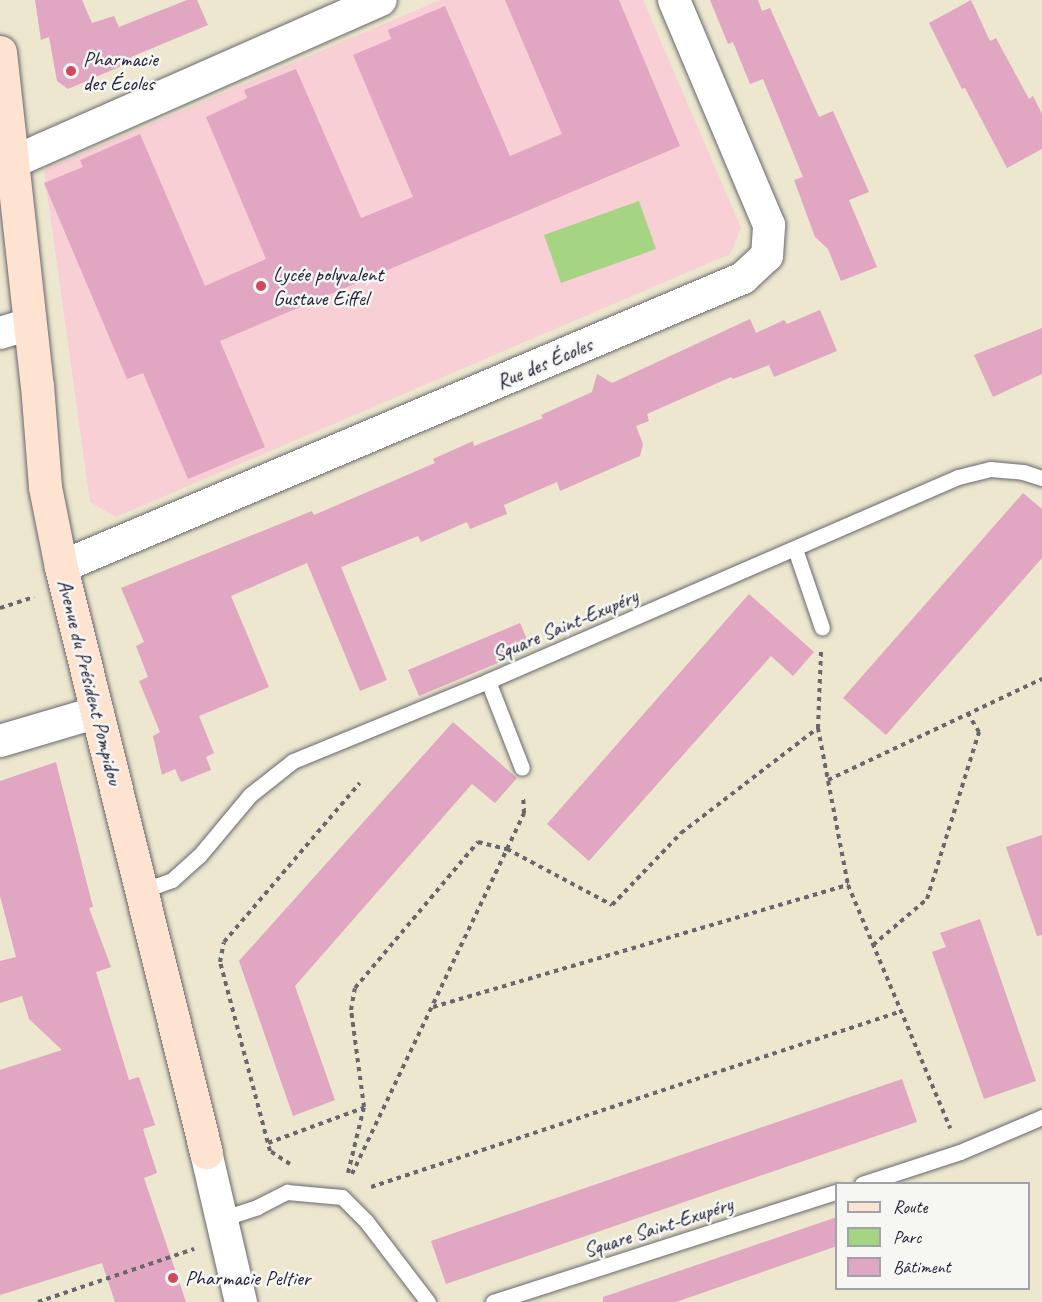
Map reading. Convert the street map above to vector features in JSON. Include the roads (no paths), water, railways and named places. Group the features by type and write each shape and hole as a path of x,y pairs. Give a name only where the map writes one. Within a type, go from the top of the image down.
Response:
{"street":[{"path":"11,163 381,0"},
{"name":"Rue des Écoles","path":"61,567 744,278 767,256 769,225 674,0"},
{"name":"Avenue du Président Pompidou","path":"0,52 11,163 15,328 45,487 61,567 241,1302"},
{"path":"0,741 98,712"}],"lane":[{"name":"Square Saint-Exupéry","path":"142,891 172,880 199,856 250,795 293,761 488,681 958,477 990,469 1023,472 1042,478"},
{"path":"795,549 822,628"},
{"path":"488,681 522,768"},
{"path":"868,1182 960,1152 1042,1117"},
{"path":"221,1219 257,1207 287,1192 342,1197 366,1221 428,1302"},
{"name":"Square Saint-Exupéry","path":"493,1302 835,1193"}],"place":[{"name":"Pharmacie des Écoles","path":"71,71"},
{"name":"Lycée polyvalent Gustave Eiffel","path":"261,286"},
{"name":"Pharmacie Peltier","path":"173,1278"}]}
